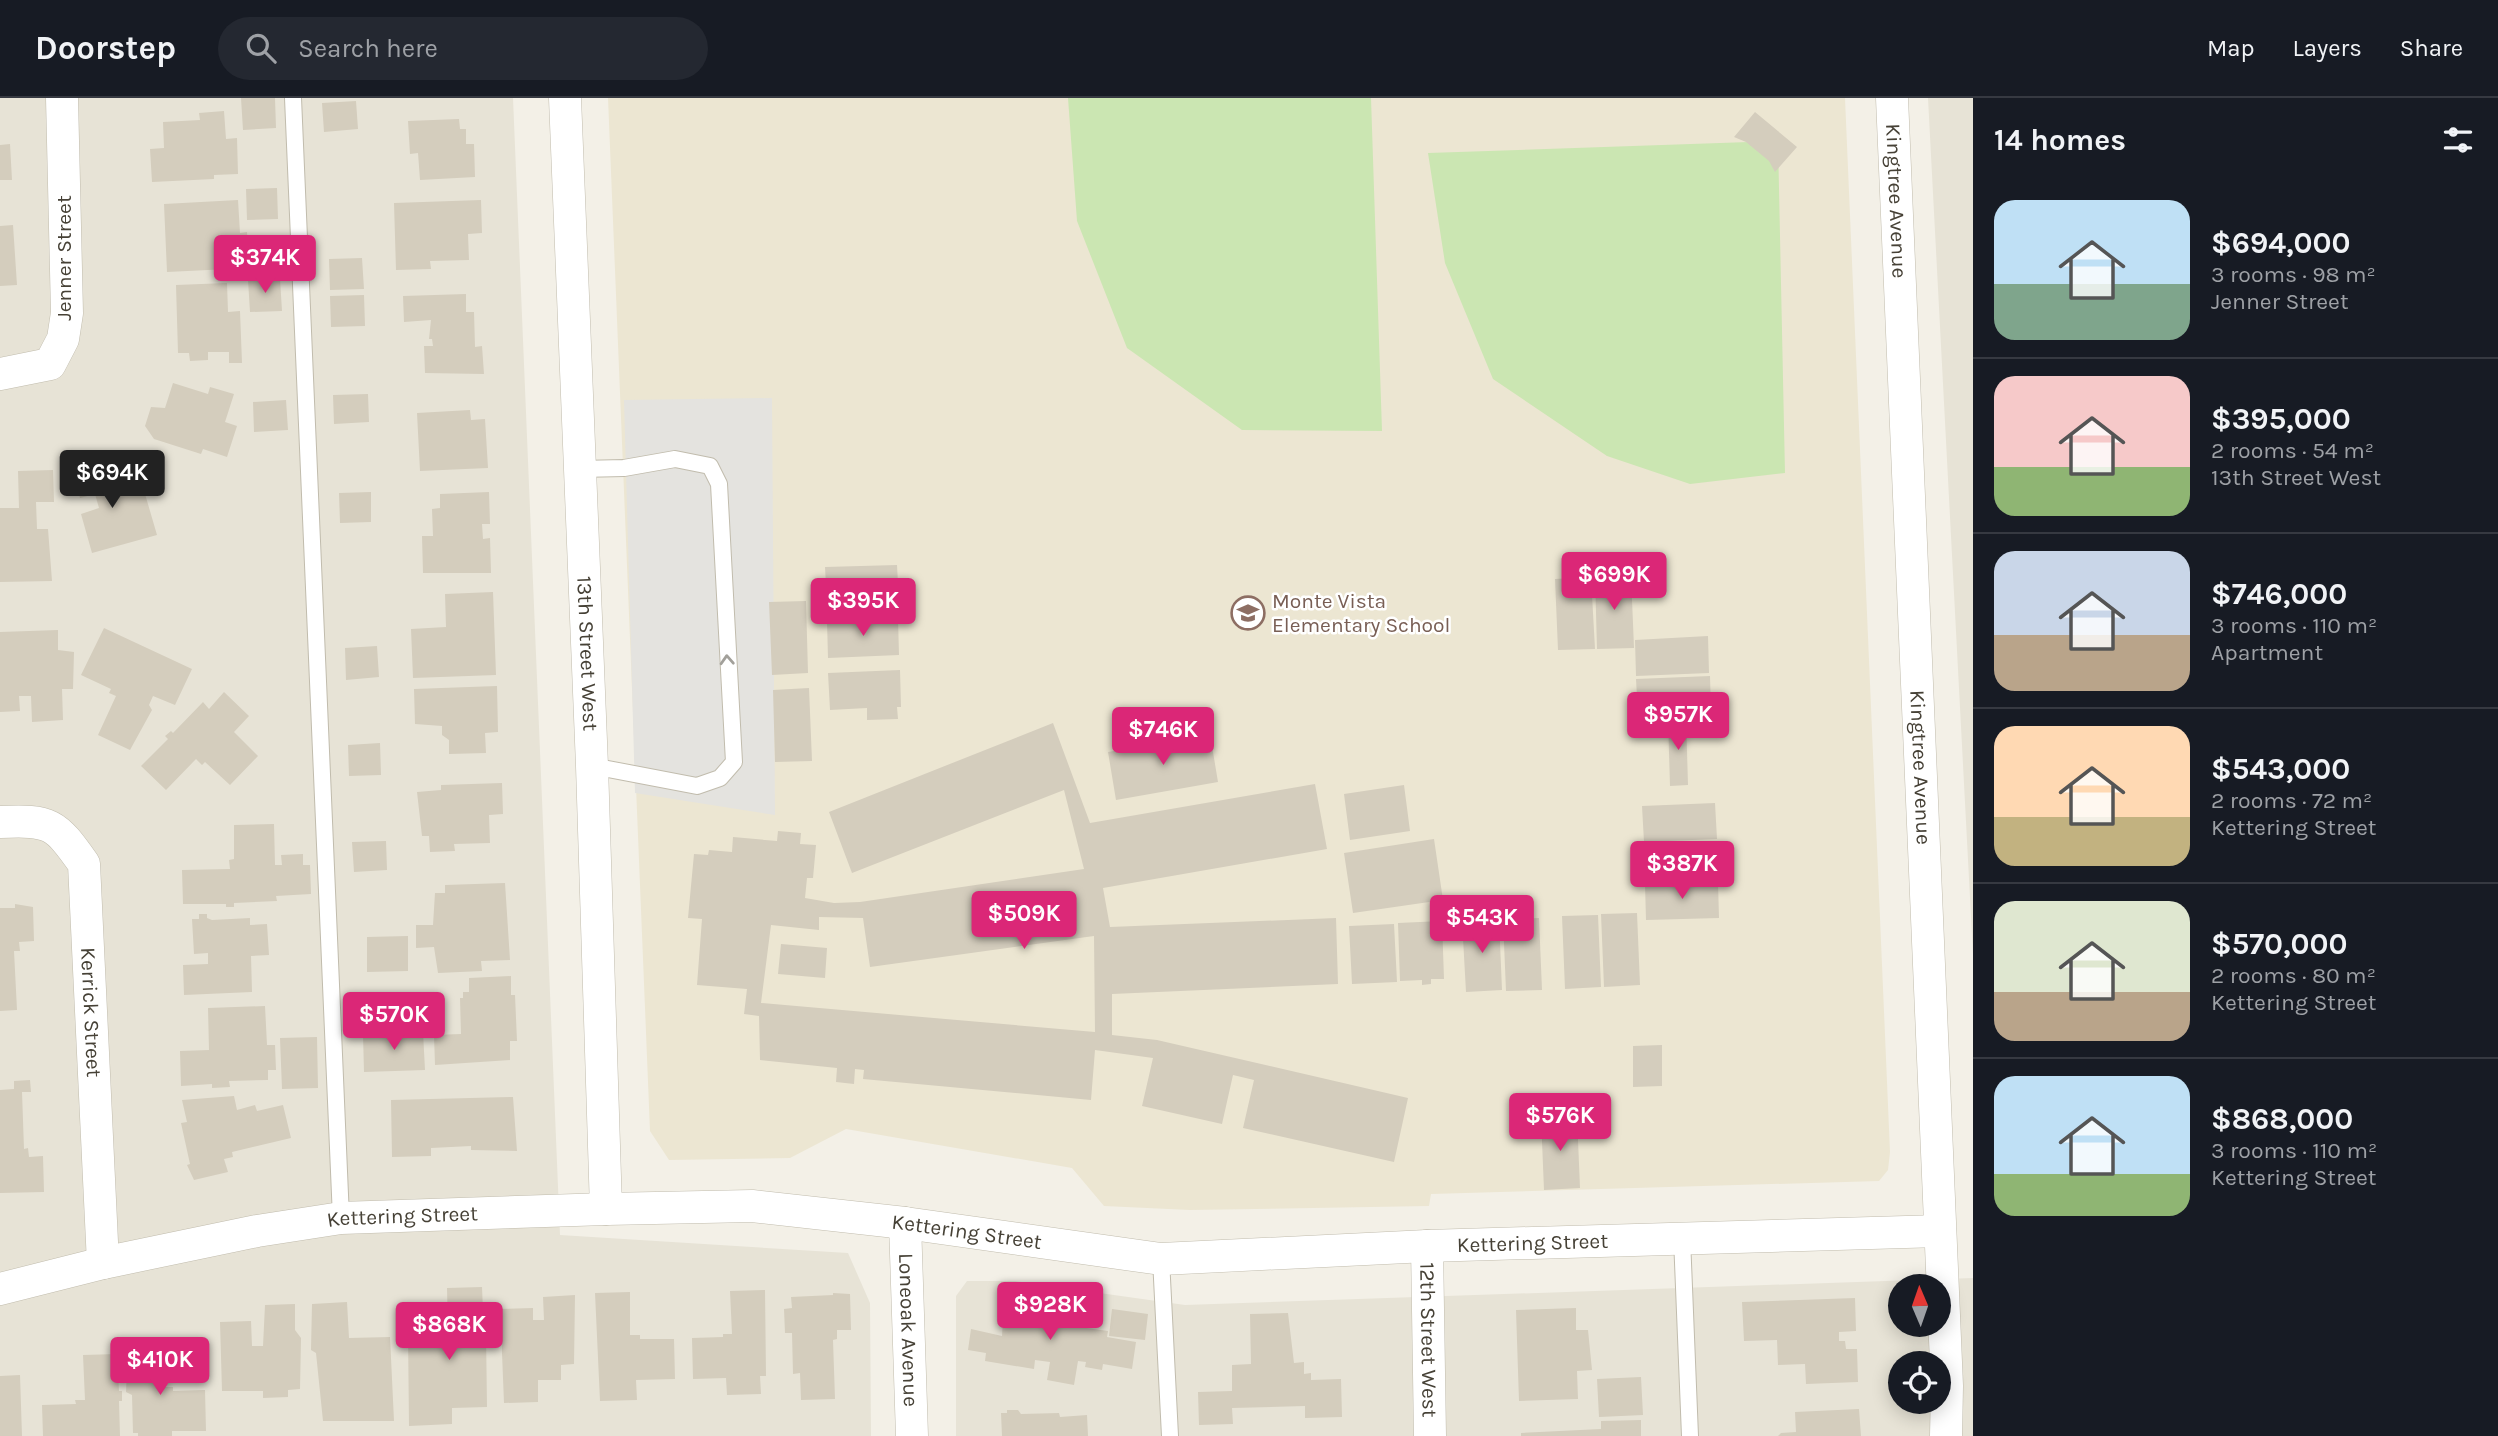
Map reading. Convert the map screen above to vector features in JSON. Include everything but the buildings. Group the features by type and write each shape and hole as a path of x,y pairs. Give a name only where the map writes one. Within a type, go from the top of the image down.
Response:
{"street":[{"name":"Jenner Street","path":"0,374 50,364 63,339 67,313 62,98"},
{"name":"13th Street West","path":"565,98 592,766 606,1209"},
{"name":"Kingtree Avenue","path":"1892,98 1947,1386 1945,1436"},
{"name":"Kerrick Street","path":"0,822 33,821 61,831 84,864 103,1263"},
{"name":"Kettering Street","path":"0,1289 103,1263 257,1231 341,1218 606,1209 752,1206 905,1223 1161,1259 1427,1246 1940,1231"},
{"name":"Loneoak Avenue","path":"905,1223 912,1436"},
{"name":"12th Street West","path":"1427,1246 1430,1436"}],"lane":[{"path":"293,98 341,1218"},
{"path":"580,469 624,468 674,459 710,466 719,484 734,762 719,778 697,786 592,766"},
{"path":"1682,1238 1690,1436"},
{"path":"1161,1259 1170,1436"}],"shaded area":[{"path":"0,98 513,98 560,1235 848,1253 870,1303 871,1436 0,1436"},
{"name":"Monte Vista Elementary School","path":"608,98 1845,98 1890,1152 1888,1170 1879,1181 1431,1194 1429,1206 1190,1210 1104,1206 1072,1168 846,1129 790,1158 669,1160 650,1131"},
{"path":"1928,98 1973,98 1973,955"},
{"path":"772,398 775,815 635,793 624,400"},
{"path":"1973,1278 1973,1436 956,1436 956,1296 967,1281 1015,1281 1185,1305 1888,1281 1888,1337 1951,1337 1951,1279"}],"green space":[{"path":"1068,98 1371,98 1382,431 1242,430 1127,348 1077,221"},
{"path":"1778,141 1785,473 1690,484 1607,456 1493,379 1445,263 1428,153"}],"place":[{"name":"Monte Vista Elementary School","path":"1248,613"}]}
